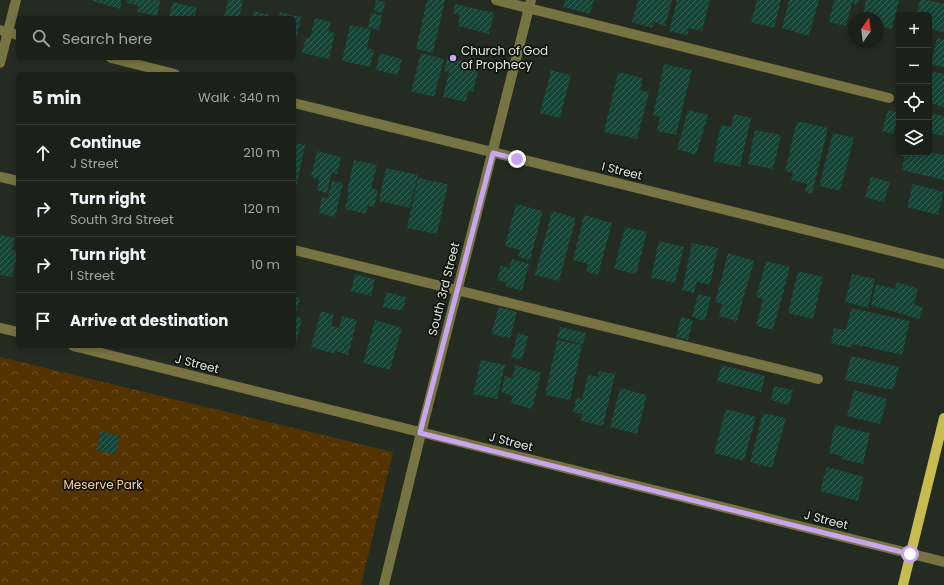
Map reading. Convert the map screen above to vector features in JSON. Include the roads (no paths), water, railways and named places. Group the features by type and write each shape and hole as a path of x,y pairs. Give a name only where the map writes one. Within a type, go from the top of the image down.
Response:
{"main road":[{"path":"903,585 944,418"}],"street":[{"path":"0,63 4,32 16,0"},
{"path":"496,0 530,4 889,98"},
{"name":"South 3rd Street","path":"384,585 420,433 458,290 530,4"},
{"path":"4,32 16,35"},
{"path":"119,60 167,72"},
{"name":"I Street","path":"296,104 944,264"},
{"path":"0,177 16,181"},
{"path":"296,250 818,379"},
{"path":"0,328 16,332"},
{"name":"J Street","path":"81,348 944,562"}],"place":[{"name":"Church of God of Prophecy","path":"453,58"}],"park label":[{"name":"Meserve Park","path":"103,485"}]}
